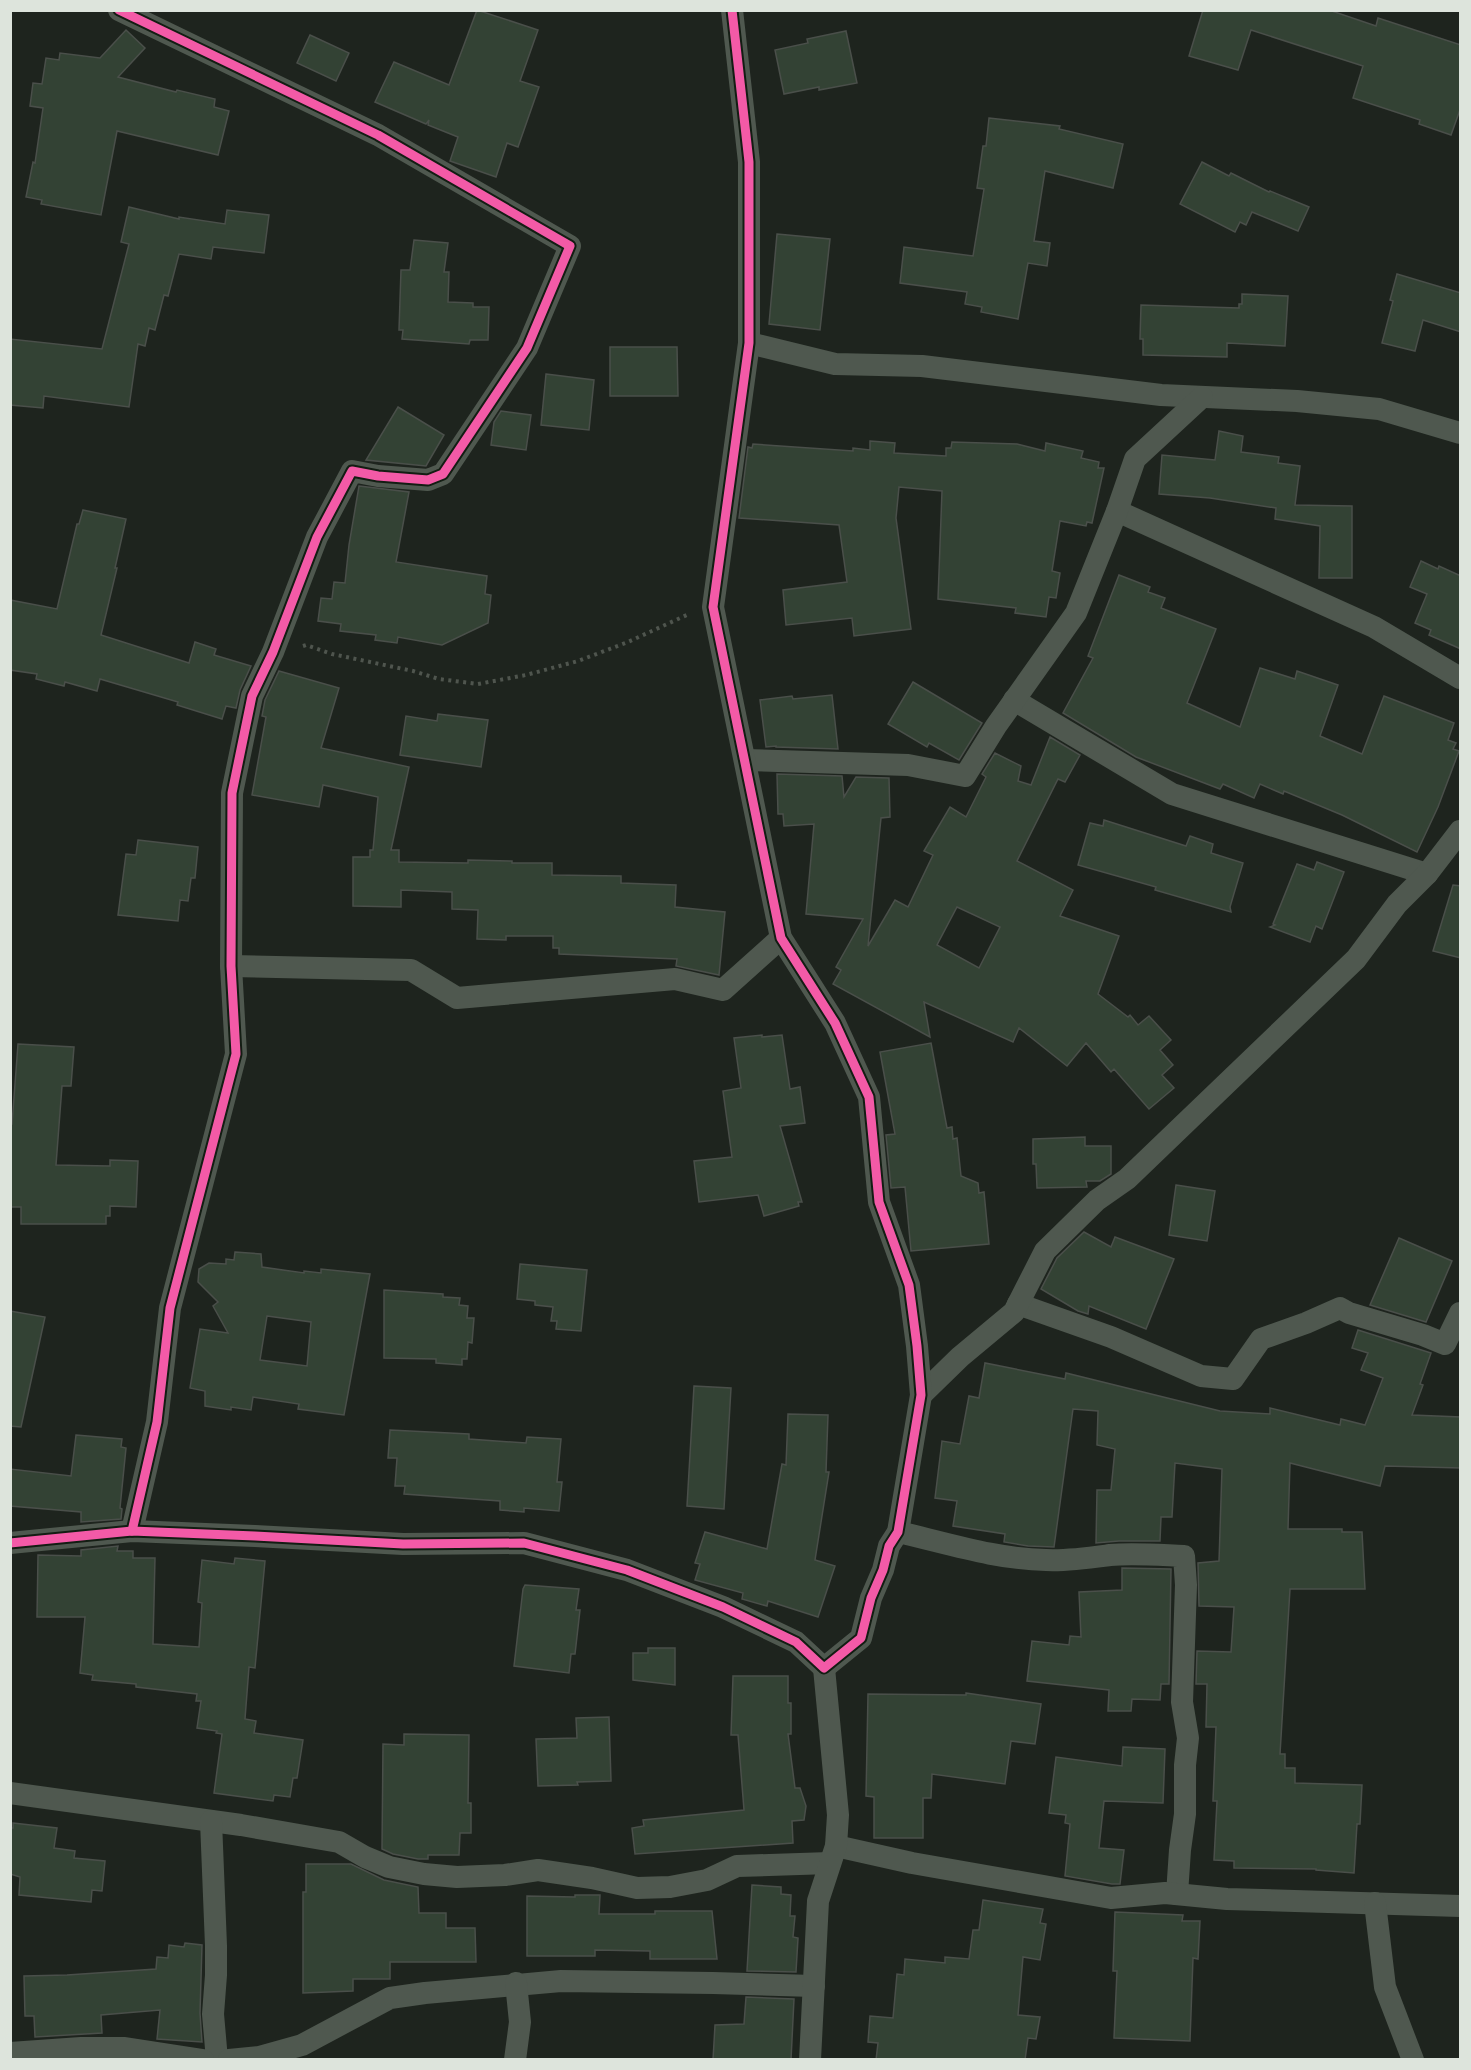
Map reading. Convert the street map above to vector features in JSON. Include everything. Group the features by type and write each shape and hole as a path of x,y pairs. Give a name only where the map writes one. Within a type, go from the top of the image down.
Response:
{"street":[{"path":"120,10 378,135 570,246 527,348 443,474 428,480 378,476 352,471 316,537 273,652 252,696 232,793 231,966 236,1054 170,1308 157,1422 132,1531"},
{"path":"732,10 749,162 749,343 714,607 781,938 835,1023 869,1098 879,1202 909,1285 921,1395 898,1532 889,1546 883,1570 871,1598 861,1638 824,1668"},
{"path":"749,343 835,364 922,366 1161,395 1297,401 1379,409 1461,433"},
{"path":"745,760 908,765 965,776 1014,700 1076,613 1135,459 1202,397"},
{"path":"1117,511 1374,627 1461,678"},
{"path":"1014,700 1172,794 1427,874"},
{"path":"921,1395 960,1357 1014,1312 1045,1251 1097,1200 1127,1179 1356,959 1397,904 1427,874 1461,831"},
{"path":"231,966 411,970 457,998 675,979 723,990 781,938"},
{"path":"1018,1304 1111,1337 1201,1376 1233,1378 1261,1339 1340,1308 1349,1313 1423,1335 1445,1344 1461,1313"},
{"path":"10,1543 132,1531 403,1544 524,1543 627,1570 723,1607 796,1642 824,1668 838,1815 833,1855 818,1901 810,2060"},
{"path":"898,1532 995,1556 1022,1559 1075,1560 1111,1555 1146,1554 1184,1556 1186,1594 1182,1702 1188,1738 1185,1765 1185,1814 1177,1894"},
{"path":"10,1793 211,1821 339,1842 389,1867 424,1874 457,1877 505,1875 538,1870 637,1888 670,1887 707,1880 737,1866 833,1855 912,1863 1111,1898 1165,1893 1227,1899 1461,1906"},
{"path":"211,1821 216,1946 213,2014 217,2060"},
{"path":"1375,1903 1385,1987 1413,2060"},
{"path":"229,2060 259,2057 302,2045 390,1998 516,1983 561,1981 814,1986"},
{"path":"515,2060 520,2022 516,1983"},
{"path":"10,2053 81,2048 125,2048 202,2060"}],"path":[{"path":"273,652 306,645 332,654 413,671 439,679 478,684 526,675 578,661 628,642 681,616 714,607"}],"building":[{"path":"477,10 538,30 520,81 539,87 518,147 507,143 496,177 450,161 458,137 428,125 429,120 426,124 375,102 394,62 449,85"},
{"path":"1203,10 1329,10 1376,26 1378,18 1461,45 1461,107 1451,135 1419,124 1420,120 1353,98 1363,66 1251,30 1238,70 1189,56"},
{"path":"126,30 145,48 118,77 215,99 214,107 229,111 218,155 117,131 101,215 41,204 42,200 26,197 33,162 35,163 43,108 30,106 33,83 42,84 46,58 59,60 60,53 100,58"},
{"path":"846,31 857,83 784,94 775,50 808,43 807,39"},
{"path":"310,35 349,53 336,81 297,63"},
{"path":"989,118 1060,126 1059,129 1123,144 1113,188 1045,171 1034,241 1050,243 1047,266 1028,263 1018,319 981,312 982,307 965,304 967,292 900,283 904,247 973,256 984,189 977,188"},
{"path":"1202,162 1229,176 1231,173 1269,192 1309,207 1298,231 1252,212 1246,225 1240,222 1235,232 1180,204"},
{"path":"129,207 179,219 179,217 225,224 227,210 269,215 264,253 213,247 211,259 179,254 168,296 164,295 155,330 149,328 145,346 138,344 129,407 44,396 43,408 10,405 10,339 102,349 129,244 121,242"},
{"path":"777,234 830,239 820,330 769,324"},
{"path":"414,240 448,243 444,272 449,272 448,302 473,303 473,307 489,307 488,340 470,340 469,344 402,339 403,330 399,330 401,270 410,270"},
{"path":"1397,274 1461,293 1461,332 1423,320 1415,351 1382,343 1393,301 1390,300"},
{"path":"1242,294 1288,296 1285,346 1227,343 1227,357 1143,355 1143,339 1140,339 1141,305 1239,308 1239,304 1242,304"},
{"path":"610,347 677,347 678,396 610,396"},
{"path":"546,374 594,380 589,430 541,425"},
{"path":"398,407 444,435 426,466 366,460"},
{"path":"501,411 531,415 526,450 491,445 494,422"},
{"path":"1219,431 1243,436 1241,452 1279,457 1278,463 1300,466 1295,505 1352,506 1352,578 1319,578 1320,526 1275,519 1276,508 1210,498 1159,494 1162,455 1215,460"},
{"path":"870,441 895,443 894,453 946,456 946,448 951,448 952,442 1017,444 1045,451 1046,443 1083,451 1081,458 1099,462 1098,468 1104,468 1092,523 1087,522 1086,526 1060,521 1052,571 1060,573 1056,598 1049,597 1046,617 1015,613 1016,608 938,599 942,491 899,487 896,518 911,629 854,636 852,618 786,625 783,590 847,582 839,525 739,518 748,447 752,448 753,444 853,451 853,448 870,450"},
{"path":"359,486 409,492 396,562 487,576 485,594 491,595 488,623 442,645 398,637 397,643 375,640 376,635 340,631 341,624 318,621 321,598 332,599 334,582 345,583"},
{"path":"83,510 126,519 101,635 189,663 195,642 216,649 214,655 251,666 240,690 236,708 226,706 222,719 177,705 178,702 100,679 97,691 65,682 64,686 36,679 37,674 10,670 10,600 57,609 77,524 79,524"},
{"path":"1421,561 1461,576 1461,649 1429,635 1431,630 1415,623 1427,594 1410,587"},
{"path":"1119,575 1150,587 1148,592 1165,598 1161,608 1216,629 1187,703 1240,727 1260,668 1295,679 1297,671 1338,685 1320,736 1362,754 1384,696 1454,723 1448,740 1456,743 1453,749 1459,751 1438,807 1417,852 1342,815 1284,791 1283,794 1260,784 1254,798 1223,784 1220,789 1136,757 1063,713 1093,658 1088,656"},
{"path":"279,671 339,688 321,748 409,767 391,850 399,850 399,862 468,863 468,860 552,863 552,875 621,876 621,883 676,885 675,907 725,912 719,975 676,966 677,959 559,954 559,948 553,948 553,936 506,936 506,940 477,939 478,910 452,909 452,892 401,890 401,907 353,906 353,857 370,857 370,850 373,850 378,797 323,785 319,807 252,795 266,717 262,716 265,700"},
{"path":"913,682 982,723 959,760 929,743 927,747 888,724"},
{"path":"832,695 838,749 766,747 760,700"},
{"path":"438,714 488,720 481,767 400,755 406,716 437,721"},
{"path":"1050,737 1080,755 1065,782 1058,779 1017,861 1073,890 1060,916 1119,936 1098,994 1128,1017 1130,1015 1138,1025 1149,1016 1171,1040 1160,1050 1173,1065 1162,1075 1174,1088 1149,1109 1114,1069 1111,1072 1086,1043 1067,1066 1019,1028 1013,1042 924,1002 930,1037 833,984 841,970 836,967 863,919 806,914 814,824 784,826 783,814 778,814 777,774 842,776 844,797 856,777 889,778 890,817 881,818 868,946 895,900 908,907 933,855 924,851 950,807 966,817 986,777 982,774 995,753 1021,766 1018,781 1031,785","holes":["957,907 1000,927 979,968 937,945"]},
{"path":"1104,820 1186,846 1190,836 1213,844 1211,853 1243,863 1230,907 1231,912 1155,890 1156,887 1078,865 1090,823 1103,826"},
{"path":"138,840 198,847 195,878 191,878 188,901 180,900 178,921 118,915 126,854 136,855"},
{"path":"1317,862 1344,872 1322,929 1316,926 1310,942 1270,927 1275,925 1273,924 1297,864 1314,870"},
{"path":"1453,885 1461,886 1461,958 1433,951"},
{"path":"762,1035 762,1037 782,1035 790,1089 800,1087 805,1123 780,1126 802,1202 798,1202 799,1206 764,1216 758,1195 699,1202 694,1161 732,1157 723,1091 741,1088 734,1038"},
{"path":"931,1043 947,1128 952,1127 953,1139 957,1138 961,1176 978,1183 979,1193 984,1192 989,1244 911,1251 905,1187 891,1188 886,1135 895,1134 880,1052"},
{"path":"18,1044 74,1047 71,1086 62,1086 56,1165 110,1166 110,1160 138,1161 136,1207 110,1206 110,1216 106,1216 106,1224 21,1224 21,1207 10,1207 10,1124 12,1124"},
{"path":"1085,1137 1085,1146 1111,1146 1111,1174 1100,1181 1086,1181 1087,1187 1037,1188 1036,1164 1033,1164 1033,1139"},
{"path":"1176,1185 1215,1191 1207,1241 1169,1235"},
{"path":"1084,1232 1111,1247 1115,1237 1174,1259 1146,1329 1089,1306 1088,1314 1078,1311 1041,1289 1057,1258"},
{"path":"1399,1238 1452,1261 1426,1322 1370,1305"},
{"path":"235,1252 261,1254 262,1267 304,1273 304,1271 321,1273 321,1269 370,1274 344,1415 298,1409 299,1404 253,1397 251,1410 205,1406 205,1391 190,1388 200,1329 228,1333 213,1306 218,1302 198,1282 199,1269 209,1263 226,1264 226,1259 234,1260","holes":["267,1316 311,1322 307,1366 260,1360"]},
{"path":"520,1264 587,1270 581,1331 556,1329 557,1321 551,1321 553,1307 535,1305 535,1301 517,1299"},
{"path":"384,1290 443,1294 443,1297 460,1298 459,1305 468,1306 467,1318 474,1318 472,1343 468,1342 467,1359 462,1359 462,1365 436,1363 436,1359 384,1358"},
{"path":"10,1311 45,1317 21,1427 10,1426"},
{"path":"1358,1330 1431,1353 1412,1415 1461,1417 1461,1468 1385,1466 1380,1486 1290,1463 1288,1529 1342,1529 1342,1532 1362,1532 1365,1589 1290,1589 1280,1754 1285,1754 1285,1768 1295,1768 1295,1783 1362,1785 1354,1873 1316,1869 1234,1868 1234,1861 1214,1860 1217,1801 1213,1801 1216,1727 1206,1727 1207,1684 1196,1684 1197,1651 1231,1652 1234,1607 1199,1606 1198,1563 1219,1561 1222,1469 1175,1463 1172,1517 1161,1517 1160,1541 1096,1543 1097,1490 1111,1490 1115,1449 1097,1445 1098,1411 1073,1409 1054,1547 1028,1546 1004,1542 1005,1534 953,1526 957,1501 935,1498 942,1441 960,1444 969,1396 979,1398 985,1363 1065,1379 1066,1373 1220,1411 1270,1414 1270,1408 1340,1425 1341,1419 1365,1425 1383,1378 1361,1370 1368,1353 1352,1348"},
{"path":"694,1386 731,1388 724,1509 687,1506"},
{"path":"788,1414 828,1415 826,1472 829,1472 815,1560 835,1566 818,1617 768,1601 767,1606 742,1599 743,1593 695,1580 700,1564 695,1563 705,1532 767,1549 782,1464 786,1465"},
{"path":"390,1430 469,1434 469,1439 526,1443 527,1437 561,1439 557,1482 562,1482 559,1511 524,1508 524,1512 500,1510 500,1501 404,1494 405,1486 395,1486 397,1458 388,1458"},
{"path":"76,1435 122,1439 121,1447 126,1448 121,1519 81,1522 81,1512 10,1506 10,1469 71,1476"},
{"path":"118,1546 117,1551 133,1551 133,1558 155,1558 153,1644 199,1647 202,1603 198,1602 202,1560 234,1564 235,1558 265,1561 255,1668 249,1667 245,1719 256,1721 254,1733 303,1740 297,1778 293,1778 290,1797 274,1795 273,1801 214,1793 222,1734 197,1728 201,1701 196,1701 197,1694 136,1687 136,1684 92,1680 93,1675 80,1673 85,1617 37,1617 38,1555 81,1556 81,1550"},
{"path":"1122,1568 1171,1569 1169,1684 1161,1684 1160,1700 1132,1699 1131,1711 1108,1711 1109,1690 1027,1681 1032,1641 1069,1645 1070,1636 1081,1637 1079,1592 1122,1590"},
{"path":"525,1585 579,1589 576,1610 580,1610 575,1654 571,1654 569,1673 514,1666"},
{"path":"648,1648 675,1648 675,1685 633,1680 633,1653 648,1653"},
{"path":"733,1676 788,1676 791,1734 788,1734 795,1788 800,1788 806,1806 804,1820 792,1821 793,1843 635,1854 632,1828 644,1826 643,1820 744,1810 738,1735 731,1735"},
{"path":"966,1693 1041,1704 1035,1744 1011,1741 1005,1784 932,1774 931,1798 923,1798 923,1838 874,1838 874,1797 866,1796 868,1694 966,1695"},
{"path":"609,1717 611,1781 538,1786 536,1739 577,1738 576,1718"},
{"path":"404,1734 469,1735 468,1803 471,1803 471,1833 460,1833 459,1855 428,1855 428,1859 418,1859 393,1854 382,1849 383,1744 404,1745"},
{"path":"1123,1747 1165,1749 1163,1803 1104,1801 1099,1848 1124,1850 1120,1884 1065,1876 1070,1824 1065,1823 1066,1815 1049,1813 1056,1757 1122,1766"},
{"path":"13,1823 57,1828 54,1848 75,1851 74,1858 105,1861 102,1891 92,1890 91,1902 19,1895 20,1877 10,1874 10,1828 13,1828"},
{"path":"306,1864 351,1864 384,1880 418,1887 419,1913 446,1913 446,1928 475,1928 476,1962 390,1962 390,1979 353,1979 353,1991 303,1993 303,1892 306,1892"},
{"path":"752,1885 781,1887 781,1894 791,1895 790,1916 795,1916 793,1937 798,1938 796,1972 747,1971"},
{"path":"575,1895 600,1895 599,1914 712,1911 717,1959 650,1959 650,1951 595,1950 595,1956 527,1956 527,1896 575,1897"},
{"path":"983,1900 1043,1909 1040,1923 1046,1924 1040,1960 1023,1957 1018,2015 1040,2017 1036,2039 1028,2038 1025,2060 876,2060 878,2043 868,2042 870,2016 893,2018 897,1974 904,1975 905,1959 945,1963 945,1957 969,1959 973,1930 979,1930"},
{"path":"1115,1912 1183,1915 1182,1921 1200,1921 1198,1959 1193,1958 1190,2041 1114,2038 1117,1971 1113,1971"},
{"path":"185,1943 202,1945 200,2013 202,2042 157,2039 160,2010 101,2015 102,2033 35,2037 34,2016 25,2016 24,1976 156,1969 157,1957 168,1958 169,1945 184,1947"},
{"path":"746,1997 794,1999 791,2060 713,2060 715,2025 744,2024"}],"cycle path":[{"path":"119,10 378,135 570,246 527,348 443,474 428,480 378,476 352,471 317,537 273,652 252,696 232,793 231,966 236,1054 170,1308 157,1422 132,1531"},
{"path":"10,1543 132,1531 403,1544 524,1543 627,1570 723,1607 796,1642 824,1668 861,1638 871,1598 883,1570 889,1546 898,1532 921,1395 909,1285 879,1202 869,1097 835,1023 781,938 713,607 749,343 749,162 732,10"}]}
